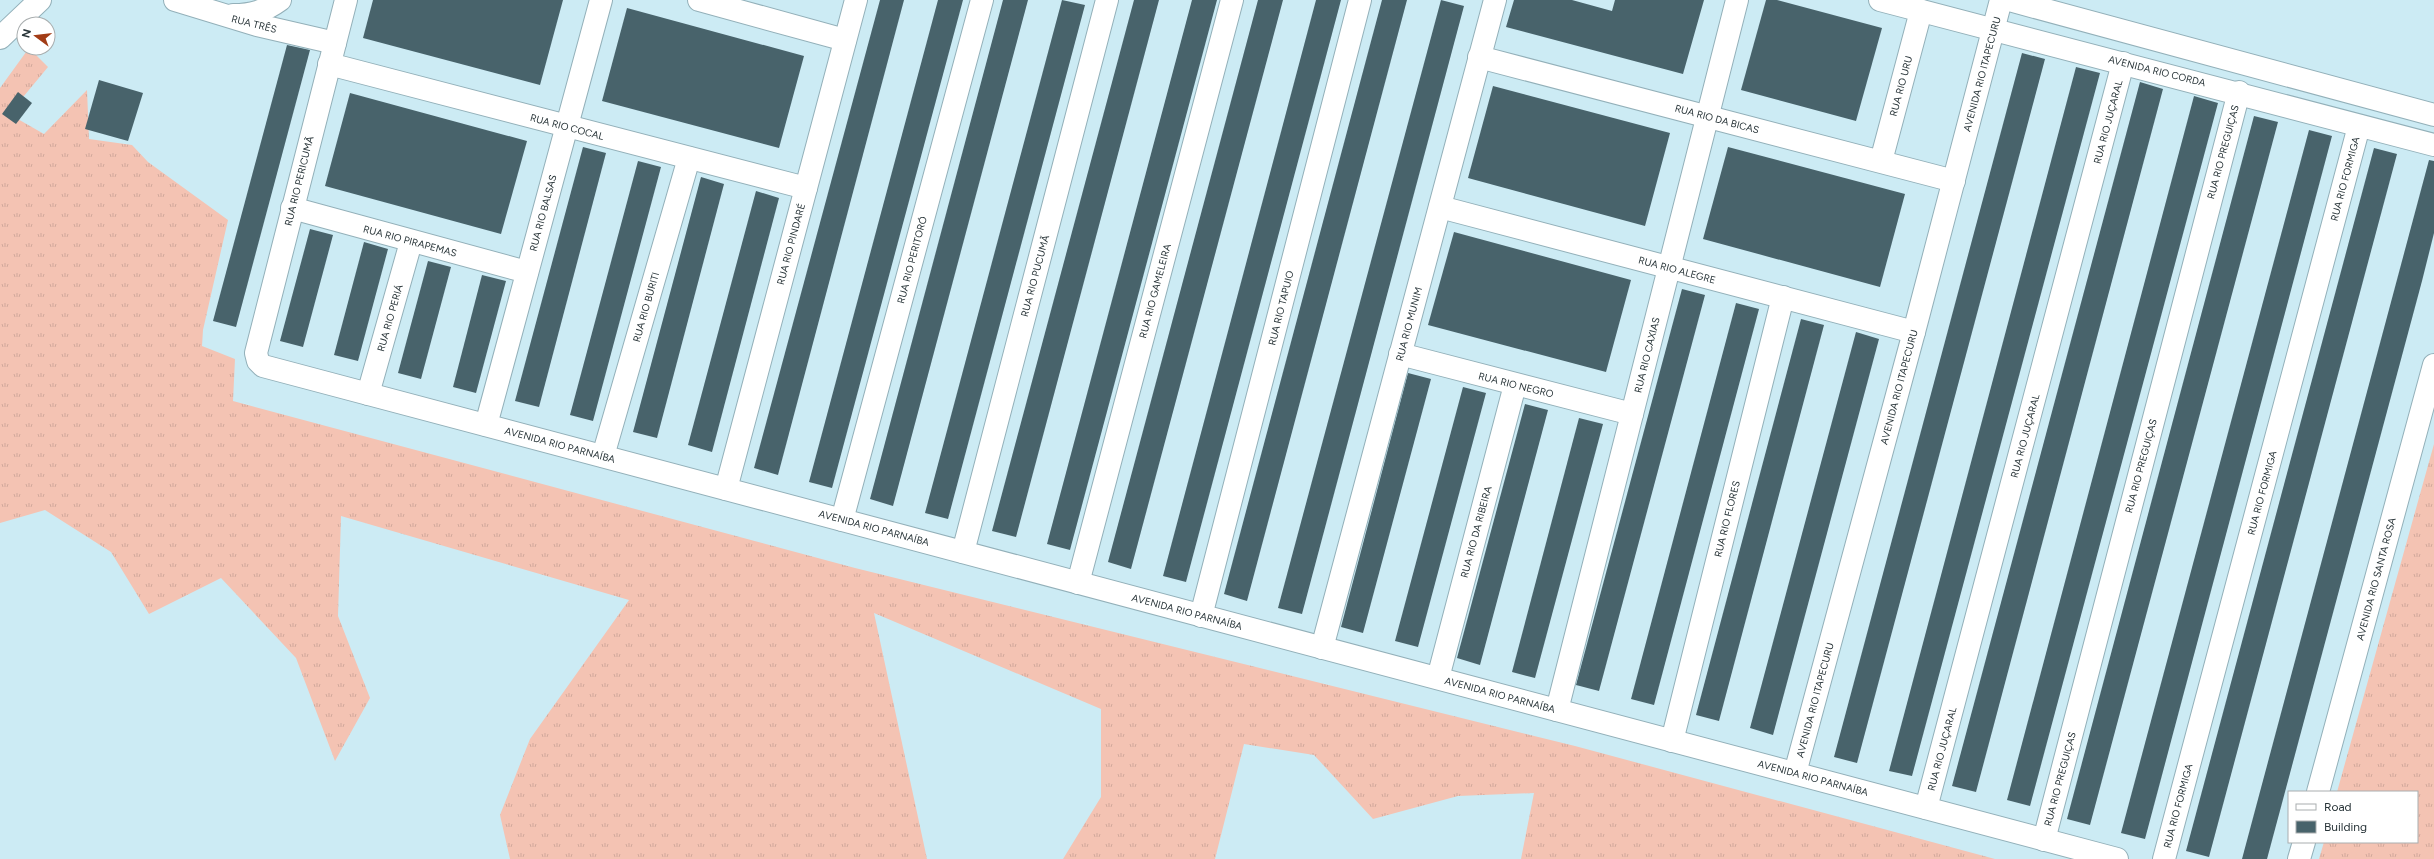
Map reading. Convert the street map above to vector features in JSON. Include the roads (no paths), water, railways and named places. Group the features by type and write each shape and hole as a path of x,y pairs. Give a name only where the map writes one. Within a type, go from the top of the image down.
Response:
{"street":[{"path":"0,38 18,0"},
{"path":"0,38 40,0"},
{"name":"RUA TRÊS","path":"175,0 202,10 335,43"},
{"path":"202,10 246,15 259,12 280,0"},
{"name":"RUA RIO PERICUMÃ","path":"258,361 256,353 346,0"},
{"name":"RUA RIO BALSAS","path":"486,425 601,0"},
{"path":"699,0 845,40"},
{"name":"RUA RIO PINDARÉ","path":"726,489 856,0"},
{"name":"RUA RIO PERITORÓ","path":"842,520 982,0"},
{"name":"RUA RIO PUCUMÃ","path":"963,552 1107,0"},
{"name":"RUA RIO GAMELEIRA","path":"1078,583 1232,0"},
{"name":"RUA RIO TAPUIO","path":"1201,616 1360,0"},
{"name":"RUA RIO MUNIM","path":"1322,648 1495,0"},
{"name":"RUA RIO CAXIAS","path":"1557,710 1737,0"},
{"name":"AVENIDA RIO CORDA","path":"1880,0 2239,92 2359,126 2434,145"},
{"name":"AVENIDA RIO ITAPECURU","path":"1795,773 1914,332 2001,0"},
{"path":"2009,0 2434,115"},
{"name":"RUA RIO URU","path":"1881,162 1921,11"},
{"name":"RUA RIO DA BICAS","path":"1479,57 1954,181"},
{"name":"RUA RIO JUÇARAL","path":"1926,808 2124,63"},
{"name":"RUA RIO COCAL","path":"329,64 806,188"},
{"name":"RUA RIO PREGUIÇAS","path":"2044,840 2239,92"},
{"name":"RUA RIO FORMIGA","path":"2164,859 2359,126"},
{"name":"RUA RIO BURITI","path":"603,456 688,158"},
{"name":"RUA RIO ALEGRE","path":"1440,207 1914,332"},
{"name":"RUA RIO PIRAPEMAS","path":"292,208 411,242 527,272"},
{"name":"RUA RIO PERIÁ","path":"368,394 411,242"},
{"name":"RUA RIO FLORES","path":"1672,740 1783,297"},
{"name":"RUA RIO NEGRO","path":"1400,354 1515,385 1632,414"},
{"name":"AVENIDA RIO PARNAÍBA","path":"258,361 263,366 2117,859"},
{"name":"AVENIDA RIO SANTA ROSA","path":"2318,791 2434,365"},
{"name":"RUA RIO DA RIBEIRA","path":"1438,678 1515,385"},
{"path":"2299,859 2304,843"}]}
